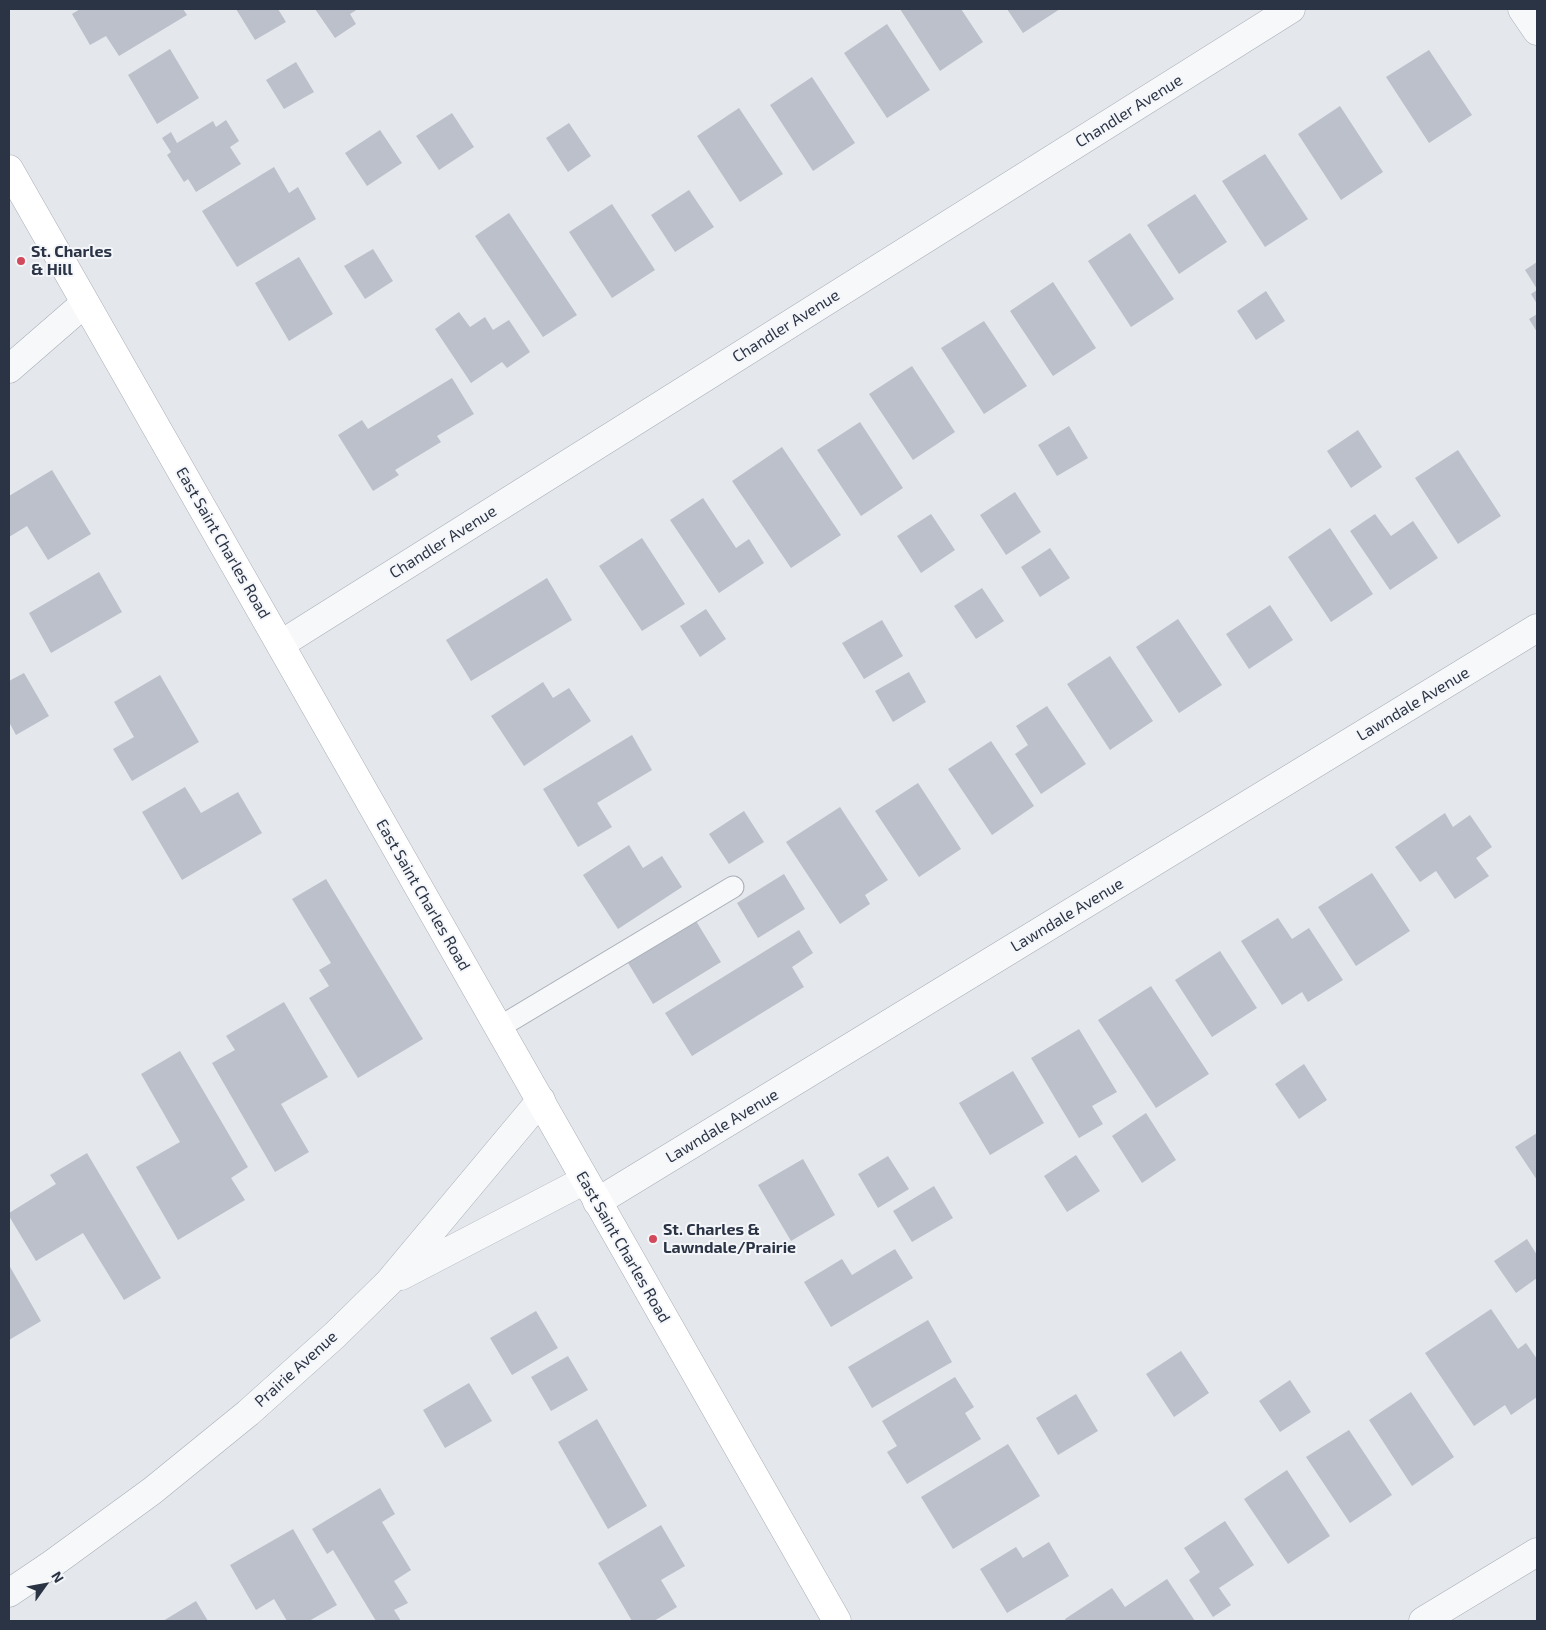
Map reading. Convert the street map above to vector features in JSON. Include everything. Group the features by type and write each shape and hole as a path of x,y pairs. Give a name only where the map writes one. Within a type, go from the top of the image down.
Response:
{"main road":[{"name":"East Saint Charles Road","path":"9,169 498,1028 541,1100 836,1621"}],"street":[{"name":"Chandler Avenue","path":"281,644 1291,9"},
{"path":"1522,9 1537,31"},
{"path":"9,369 85,303"},
{"name":"Lawndale Avenue","path":"388,1282 591,1191 1537,628"},
{"name":"Prairie Avenue","path":"9,1593 152,1491 241,1419 335,1336 388,1282 541,1100"},
{"path":"1423,1621 1537,1552"}],"lane":[{"path":"498,1028 733,887"}],"building":[{"path":"80,9 183,9 187,15 119,56 106,36 90,45 72,14"},
{"path":"236,9 278,9 286,22 255,40"},
{"path":"315,9 358,9 350,14 356,24 335,38"},
{"path":"900,9 961,9 983,42 940,71"},
{"path":"1007,9 1060,9 1023,33"},
{"path":"887,24 930,90 887,118 844,53"},
{"path":"170,49 199,98 157,124 128,75"},
{"path":"1429,50 1472,115 1429,143 1386,77"},
{"path":"296,62 314,92 284,109 266,80"},
{"path":"812,77 855,143 813,171 770,105"},
{"path":"1340,106 1383,172 1341,200 1298,134"},
{"path":"739,108 783,174 740,202 697,136"},
{"path":"452,113 474,147 439,170 416,136"},
{"path":"226,120 239,141 230,147 241,164 196,192 188,179 184,182 167,155 171,152 162,138 171,132 177,143 213,121 216,127"},
{"path":"569,123 591,156 568,172 546,138"},
{"path":"380,130 402,163 367,186 345,153"},
{"path":"1265,154 1308,219 1265,247 1222,181"},
{"path":"274,167 289,193 298,187 316,219 237,267 202,211"},
{"path":"689,190 714,227 675,252 651,215"},
{"path":"1195,194 1227,242 1179,274 1147,225"},
{"path":"612,204 655,270 612,298 569,232"},
{"path":"509,213 577,315 543,337 475,236"},
{"path":"1130,233 1174,299 1131,327 1088,261"},
{"path":"373,249 393,281 365,299 344,266"},
{"path":"299,257 333,314 289,341 255,283"},
{"path":"1537,262 1537,289 1525,270"},
{"path":"1053,282 1096,348 1053,376 1010,311"},
{"path":"1537,290 1537,304 1531,294"},
{"path":"1266,291 1285,321 1256,340 1237,311"},
{"path":"459,312 470,327 485,317 493,330 509,320 530,352 507,368 502,362 471,383 435,329"},
{"path":"1537,314 1537,332 1529,319"},
{"path":"984,321 1027,386 984,414 941,348"},
{"path":"912,366 955,432 913,460 869,394"},
{"path":"452,378 474,414 437,436 441,442 395,470 399,475 373,491 338,435 362,420 368,429"},
{"path":"860,422 903,488 861,516 817,450"},
{"path":"1069,426 1088,458 1057,476 1038,445"},
{"path":"1358,430 1382,467 1351,488 1327,451"},
{"path":"782,447 841,535 791,568 732,481"},
{"path":"1458,450 1501,516 1458,544 1415,478"},
{"path":"52,470 91,534 48,560 27,526 9,537 9,496"},
{"path":"1015,492 1041,532 1006,555 980,515"},
{"path":"703,498 736,548 749,539 764,563 719,593 670,520"},
{"path":"931,514 955,550 921,573 897,536"},
{"path":"1375,514 1391,536 1413,521 1438,558 1390,590 1350,531"},
{"path":"1330,528 1373,594 1331,622 1288,557"},
{"path":"642,538 685,604 642,631 599,566"},
{"path":"1050,548 1070,578 1040,597 1021,567"},
{"path":"99,572 122,612 51,653 29,613"},
{"path":"547,578 572,620 471,681 446,640"},
{"path":"982,588 1004,621 976,639 954,606"},
{"path":"1270,605 1293,640 1249,669 1226,634"},
{"path":"706,609 726,639 700,657 680,626"},
{"path":"1178,619 1222,685 1179,713 1136,647"},
{"path":"882,620 903,656 864,679 842,643"},
{"path":"1110,656 1153,721 1110,750 1067,684"},
{"path":"909,672 926,702 893,722 875,691"},
{"path":"24,673 49,716 16,735 9,722 9,681"},
{"path":"160,675 199,742 132,781 113,749 134,737 114,702"},
{"path":"543,682 553,698 569,688 591,721 524,766 491,716"},
{"path":"1047,706 1086,764 1041,794 1015,754 1028,745 1016,726"},
{"path":"632,735 652,770 597,803 612,827 578,847 543,789"},
{"path":"991,741 1034,806 992,835 948,769"},
{"path":"918,783 961,849 919,877 875,811"},
{"path":"185,787 201,813 238,792 262,833 182,880 142,812"},
{"path":"840,807 888,880 865,895 870,904 840,924 786,842"},
{"path":"744,811 764,842 729,864 709,834"},
{"path":"1445,813 1453,827 1470,815 1492,847 1476,858 1489,876 1455,899 1436,871 1420,882 1395,847"},
{"path":"629,845 643,868 662,856 682,887 618,929 583,875"},
{"path":"1372,873 1410,931 1356,966 1318,907"},
{"path":"784,874 805,909 758,938 737,903"},
{"path":"326,879 423,1039 358,1078 309,998 329,986 319,970 331,963 292,899"},
{"path":"690,911 721,962 653,1004 622,953"},
{"path":"1278,918 1292,939 1309,928 1343,980 1308,1002 1302,992 1282,1005 1241,941"},
{"path":"799,930 813,953 792,967 804,987 692,1056 665,1013"},
{"path":"1220,951 1257,1008 1212,1037 1175,980"},
{"path":"1151,986 1209,1074 1156,1108 1098,1020"},
{"path":"284,1002 328,1077 281,1104 309,1152 275,1172 212,1063 235,1050 226,1036"},
{"path":"1079,1029 1117,1092 1092,1106 1103,1124 1079,1138 1031,1058"},
{"path":"180,1051 248,1167 231,1178 245,1200 178,1240 136,1167 180,1142 141,1074"},
{"path":"1304,1064 1327,1100 1299,1119 1275,1084"},
{"path":"1013,1071 1044,1123 990,1155 959,1103"},
{"path":"1146,1113 1176,1160 1142,1183 1112,1136"},
{"path":"1537,1133 1537,1180 1515,1147"},
{"path":"87,1153 161,1278 124,1300 83,1233 36,1261 9,1216 9,1213 56,1184 50,1175"},
{"path":"1076,1155 1100,1191 1067,1212 1044,1176"},
{"path":"888,1156 909,1189 878,1208 858,1174"},
{"path":"803,1159 835,1215 791,1241 758,1185"},
{"path":"934,1186 953,1218 912,1242 893,1211"},
{"path":"1527,1239 1537,1255 1537,1278 1516,1293 1494,1261"},
{"path":"895,1249 913,1278 831,1327 804,1282 842,1259 852,1275"},
{"path":"9,1265 41,1321 9,1340"},
{"path":"1491,1309 1518,1349 1526,1343 1537,1359 1537,1397 1511,1415 1505,1405 1474,1426 1425,1353"},
{"path":"536,1311 558,1348 512,1375 490,1338"},
{"path":"928,1320 952,1362 872,1408 848,1367"},
{"path":"1181,1351 1209,1393 1174,1417 1146,1374"},
{"path":"568,1356 588,1390 551,1411 531,1377"},
{"path":"955,1377 974,1407 965,1413 981,1439 907,1484 887,1452 897,1446 882,1421"},
{"path":"1290,1380 1311,1412 1280,1432 1259,1401"},
{"path":"469,1383 492,1421 445,1448 423,1410"},
{"path":"1411,1392 1454,1457 1412,1486 1369,1420"},
{"path":"1076,1394 1098,1431 1058,1455 1036,1418"},
{"path":"597,1419 647,1506 608,1529 558,1442"},
{"path":"1349,1430 1392,1495 1350,1523 1306,1457"},
{"path":"1008,1444 1040,1496 953,1549 921,1497"},
{"path":"1287,1470 1330,1536 1288,1564 1244,1499"},
{"path":"380,1488 395,1514 382,1522 411,1570 394,1581 408,1603 394,1610 401,1621 376,1621 333,1550 327,1554 312,1529"},
{"path":"1225,1521 1254,1565 1219,1588 1231,1605 1213,1617 1189,1580 1200,1572 1184,1548"},
{"path":"661,1525 685,1566 661,1580 677,1607 654,1621 632,1621 598,1563"},
{"path":"293,1529 337,1605 309,1621 287,1621 274,1599 256,1610 230,1565"},
{"path":"1049,1542 1069,1576 1007,1613 980,1569 1016,1547 1023,1558"},
{"path":"1167,1579 1195,1621 1066,1621 1065,1619 1112,1588 1125,1607"},
{"path":"196,1601 208,1621 163,1621"}],"place":[{"name":"St. Charles & Hill","path":"21,261"},
{"name":"St. Charles & Lawndale/Prairie","path":"653,1239"}]}
